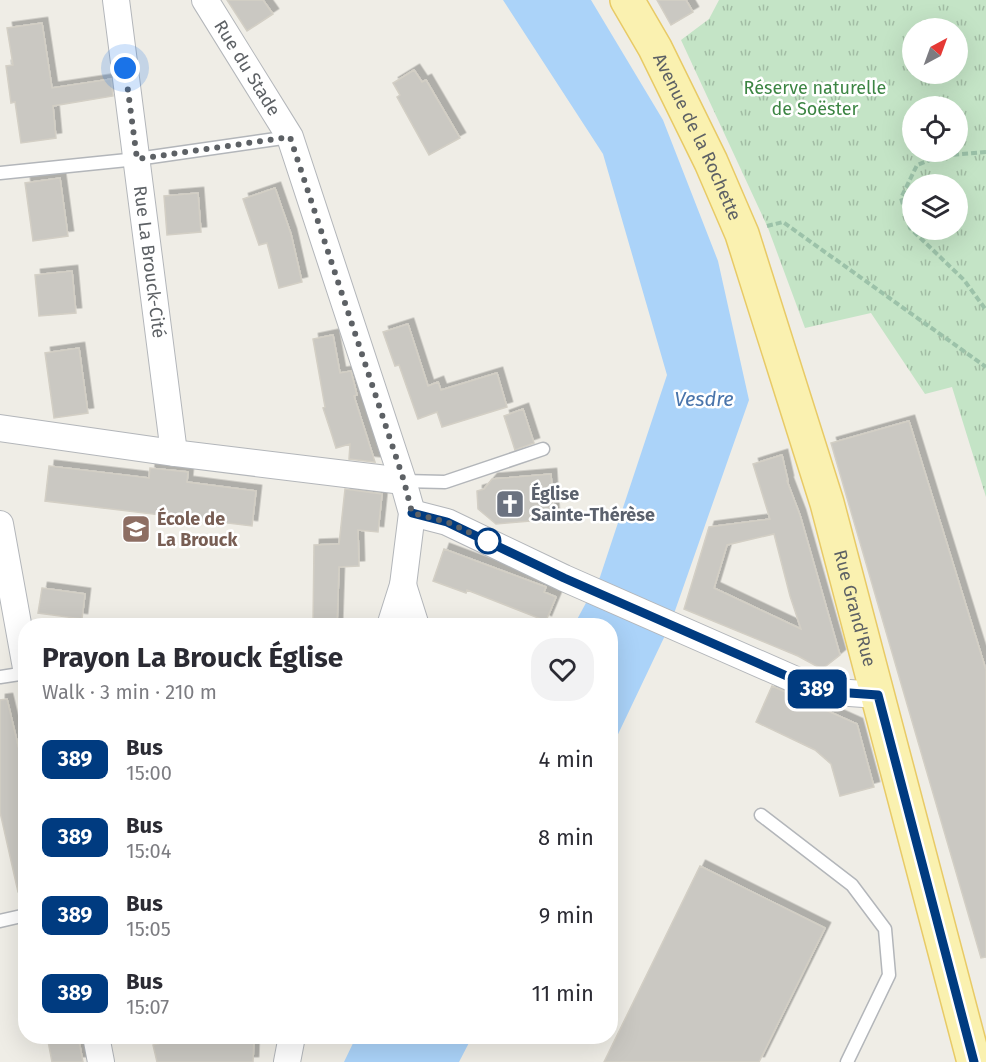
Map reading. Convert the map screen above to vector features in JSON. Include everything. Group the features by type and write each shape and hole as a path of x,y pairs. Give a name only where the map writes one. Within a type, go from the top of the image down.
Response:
{"main road":[{"name":"Avenue de la Rochette","path":"627,0 655,48 711,162 742,234 827,503"},
{"name":"Rue Grand'Rue","path":"827,503 974,1062"}],"street":[{"name":"Rue La Brouck-Cité","path":"116,0 174,453"},
{"name":"Rue du Stade","path":"205,0 290,137 404,481 412,513"},
{"path":"0,428 174,453 404,481"},
{"path":"393,618 403,585 412,513 447,522 564,578 821,691 878,695"},
{"path":"0,524 18,624"},
{"path":"403,585 413,618"},
{"path":"98,1044 101,1062"},
{"path":"288,1062 291,1044"}],"lane":[{"path":"0,173 137,159 290,137"},
{"path":"404,481 444,482 543,449"},
{"path":"0,678 18,675"},
{"path":"761,815 852,885 885,929 889,975 847,1062"},
{"path":"0,921 18,917"}],"path":[{"path":"986,152 940,156 917,165 901,198 910,228 964,280 986,310"},
{"path":"742,234 783,222 986,367"}],"green space":[{"name":"Réserve naturelle de Soëster","path":"719,0 986,0 986,497 952,387 925,394 871,313 805,328 768,228 681,40 709,19"}],"water":[{"name":"Vesdre","path":"503,0 591,0 663,120 718,261 749,400 670,625 618,734 618,618 578,618 600,577 667,375 603,154"},
{"path":"352,1044 468,1044 459,1062 344,1062"}],"building":[{"path":"227,0 263,0 273,14 247,31"},
{"path":"657,0 686,0 693,12 671,25"},
{"path":"42,23 52,88 111,79 113,96 53,106 56,138 21,143 15,102 11,103 6,66 13,65 7,28"},
{"path":"414,70 422,82 426,80 460,138 429,155 397,97 400,95 393,83"},
{"path":"60,178 68,236 33,241 25,183"},
{"path":"275,188 291,234 302,282 279,288 267,243 259,245 243,199"},
{"path":"198,193 201,232 167,235 164,196"},
{"path":"72,271 76,313 39,316 35,275"},
{"path":"408,324 428,386 438,382 441,390 497,373 507,407 442,427 437,412 418,419 399,365 395,366 383,332"},
{"path":"333,335 340,373 351,371 357,395 354,396 375,462 349,459 350,444 336,448 323,408 325,407 313,339"},
{"path":"79,348 88,413 54,418 45,353"},
{"path":"523,409 534,443 515,450 504,416"},
{"path":"909,421 986,670 986,957 981,958 831,443"},
{"path":"782,455 787,481 800,515 840,655 822,669 798,656 684,609 709,527 770,519 753,464","holes":["774,534 801,629 714,588 727,545"]},
{"path":"49,466 149,478 150,468 188,472 187,482 256,491 252,526 45,501"},
{"name":"Église Sainte-Thérèse","path":"551,474 554,519 496,524 478,509 477,491 484,489 492,479"},
{"path":"345,489 382,494 378,532 358,530 359,566 339,567 337,618 313,618 314,545 339,544"},
{"path":"444,549 546,587 544,592 556,597 547,618 538,618 467,590 466,593 433,581"},
{"path":"42,588 85,594 82,618 38,613"},
{"path":"772,686 857,724 874,787 840,796 831,764 815,750 756,722"},
{"path":"7,699 18,745 18,892 0,812 0,700"},
{"path":"700,866 825,928 759,1062 604,1062 613,1044 618,1044 618,1033"},
{"path":"49,1044 80,1044 83,1062 52,1062"},
{"path":"254,1044 253,1062 157,1062 153,1045"}],"bus line":[{"name":"389","path":"412,513 447,522 564,578 821,691 878,695 974,1062"}],"place":[{"name":"Église Sainte-Thérèse","path":"510,504"},
{"name":"École de La Brouck","path":"136,529"}],"route":[{"path":"125,68 137,159 290,137 404,481 412,513 447,522 488,541"}]}
